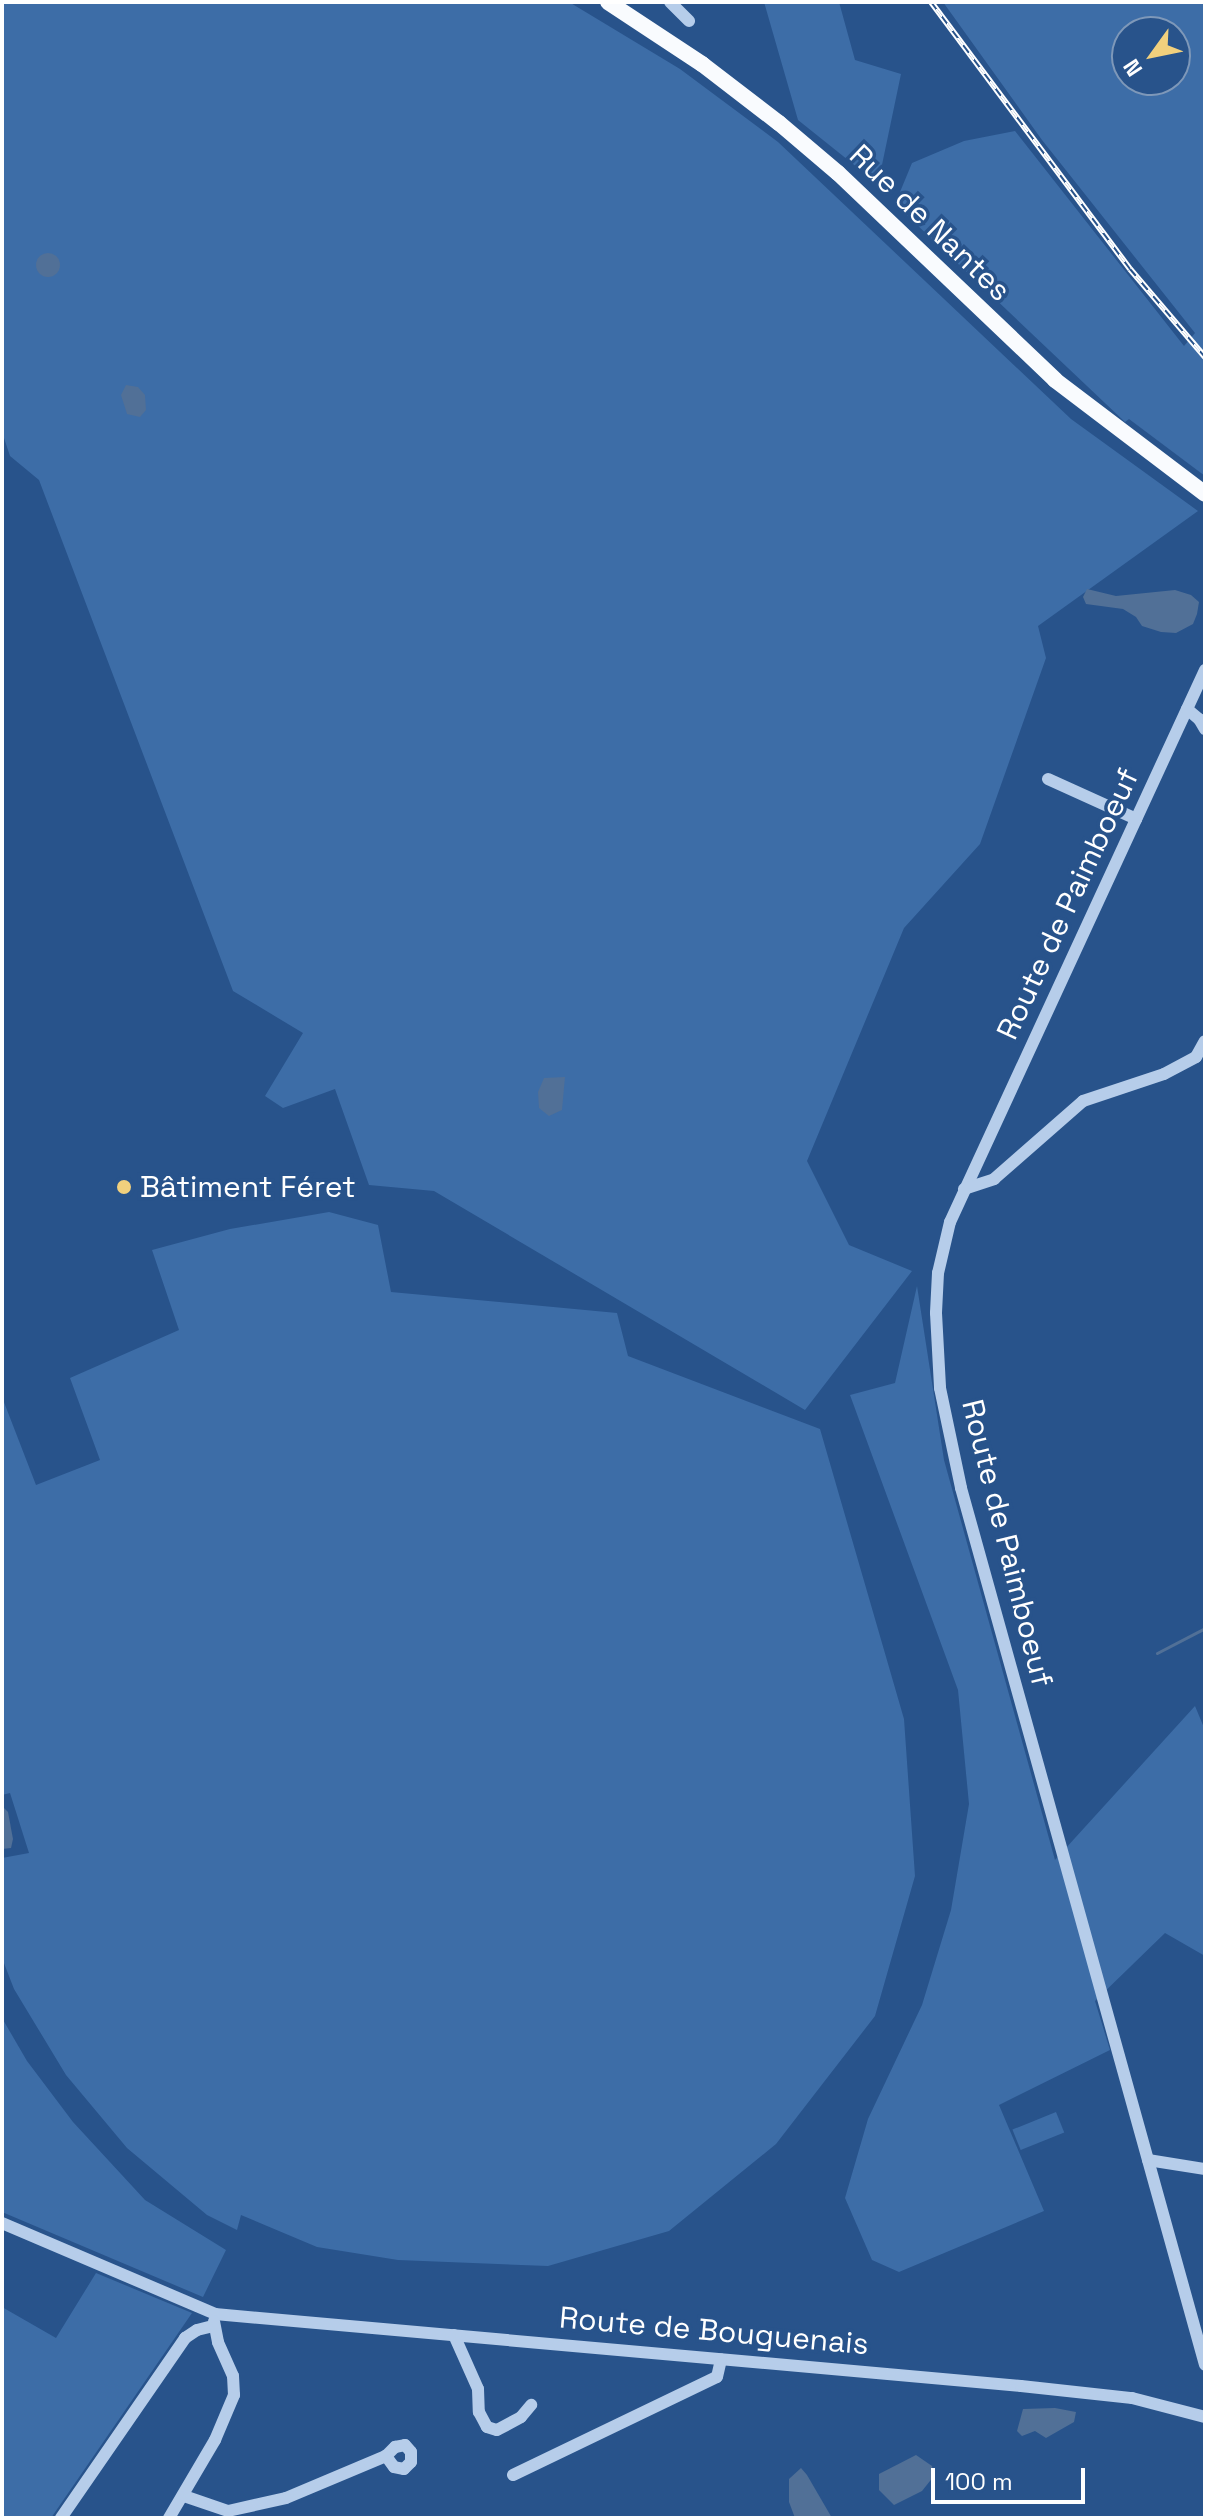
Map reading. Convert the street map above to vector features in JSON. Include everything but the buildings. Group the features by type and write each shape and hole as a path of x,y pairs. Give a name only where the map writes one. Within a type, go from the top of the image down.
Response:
{"main road":[{"name":"Rue de Nantes","path":"608,2 702,64 789,131 1055,380 1205,494"}],"street":[{"path":"670,2 689,21"},
{"name":"Route de Paimboeuf","path":"1205,670 950,1222 938,1273 936,1313 940,1388 961,1488 1205,2365"},
{"path":"1187,709 1205,729"},
{"path":"1048,779 1136,819"},
{"path":"964,1189 994,1179 1083,1101 1164,1074 1196,1057 1205,1041"},
{"path":"1148,2160 1205,2169"},
{"name":"Route de Bouguenais","path":"2,2223 214,2320 454,2335 1132,2398 1205,2417"},
{"path":"61,2518 185,2338 214,2320 233,2376 234,2395 184,2496 169,2518"},
{"path":"454,2335 478,2389 479,2412 487,2427 497,2430 521,2417 531,2405"},
{"path":"513,2475 717,2377 721,2359"},
{"path":"184,2496 228,2514 286,2498 386,2456"}],"shaded area":[{"path":"2,2 569,2 680,69 778,142 1071,419 1198,511 1038,626 1046,658 980,844 904,928 807,1161 849,1245 912,1271 805,1410 434,1191 369,1185 335,1089 283,1108 265,1096 303,1033 233,991 39,480 10,456 2,432"},
{"path":"764,2 839,2 855,60 901,74 878,184 798,120"},
{"path":"943,2 1205,2 1205,476 1129,419 1125,422 895,204 912,163 964,141 1015,131 1184,346 1195,333 1042,140"},
{"path":"48,253 57,256 60,265 57,274 48,277 39,274 36,265 39,256"},
{"path":"126,385 138,387 145,395 146,410 140,417 127,414 121,395"},
{"path":"1087,589 1116,596 1175,590 1191,595 1199,602 1197,614 1193,624 1176,633 1161,632 1142,626 1136,617 1123,609 1086,604 1083,597"},
{"path":"565,1077 562,1110 549,1116 539,1108 538,1092 544,1078"},
{"path":"329,1212 378,1225 391,1292 617,1313 628,1356 820,1429 904,1719 915,1876 875,2016 776,2144 669,2231 548,2266 398,2260 317,2247 241,2215 237,2230 207,2215 127,2148 66,2075 14,1989 2,1958 2,1858 29,1853 10,1793 2,1795 2,1397 36,1485 100,1460 70,1378 179,1330 152,1250 230,1229"},
{"path":"917,1286 944,1460 1055,1860 1195,1706 1205,1730 1205,1956 1165,1933 1095,2001 1110,2050 999,2105 1044,2211 899,2272 872,2260 845,2198 868,2119 922,2005 951,1910 969,1804 958,1690 850,1395 895,1383"},
{"path":"2,1806 8,1812 13,1839 11,1848 2,1849"},
{"path":"2,2018 27,2061 73,2122 145,2200 226,2250 203,2297 2,2212"},
{"path":"1056,2112 1064,2132 1021,2150 1012,2130"},
{"path":"96,2273 192,2313 51,2518 2,2518 2,2307 56,2338"},
{"path":"1055,2408 1076,2412 1074,2422 1046,2438 1035,2431 1022,2436 1017,2431 1023,2409"},
{"path":"916,2455 932,2466 934,2476 922,2491 894,2505 879,2490 879,2474"},
{"path":"801,2468 832,2518 795,2518 789,2502 789,2479"}],"waterway":[{"path":"1157,1653 1205,1628"}],"railway":[{"path":"931,2 1130,269 1205,357"}],"place":[{"name":"Bâtiment Féret","path":"124,1187"}]}
